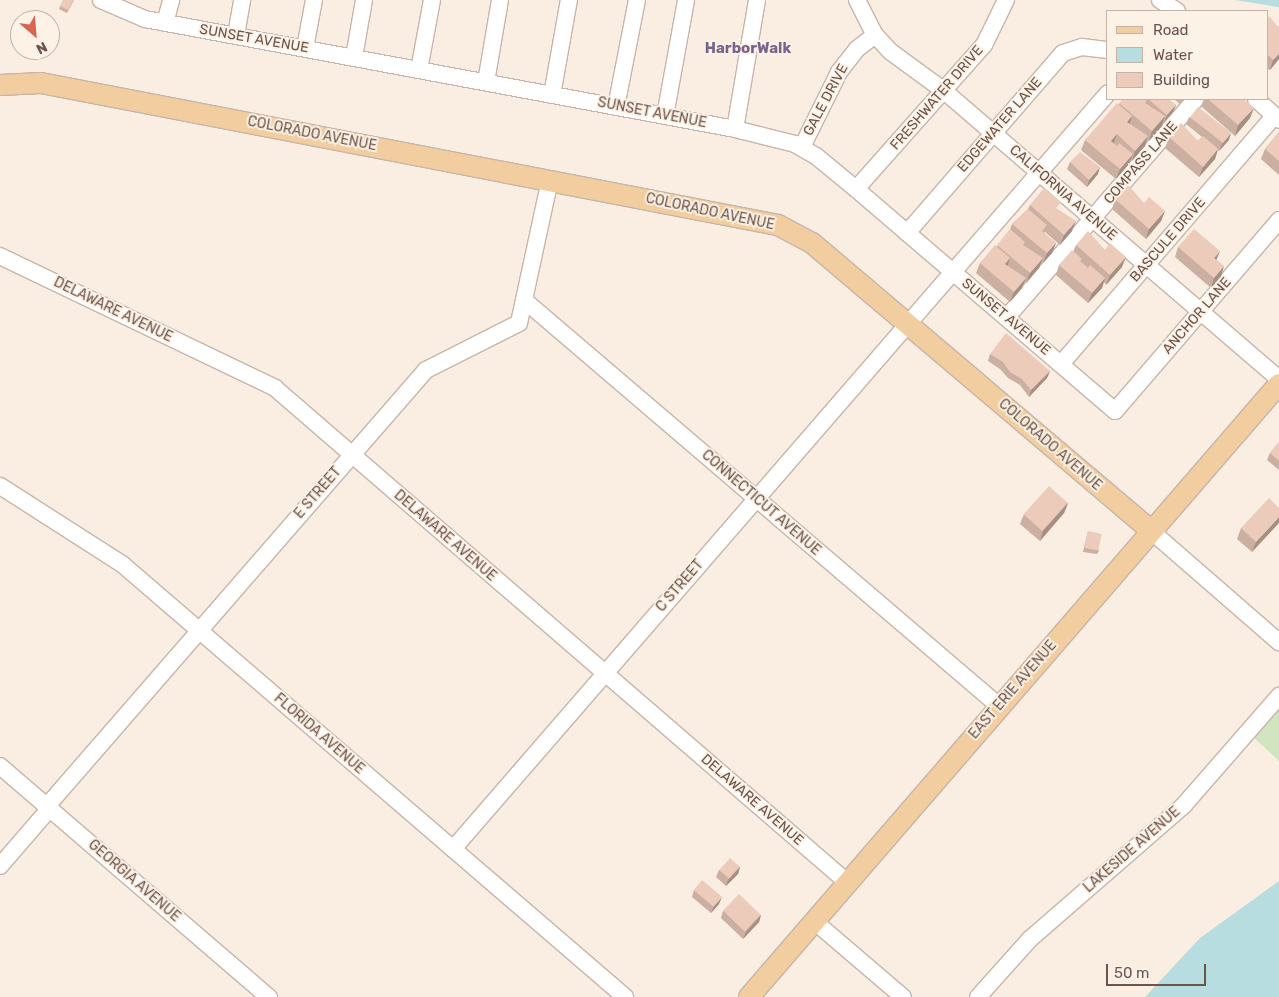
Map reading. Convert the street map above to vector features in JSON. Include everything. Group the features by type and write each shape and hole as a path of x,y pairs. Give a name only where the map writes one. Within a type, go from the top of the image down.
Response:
{"main road":[{"name":"COLORADO AVENUE","path":"0,85 41,83 778,225 812,243 1150,530"},
{"name":"EAST ERIE AVENUE","path":"748,997 1150,530 1279,384"}],"street":[{"name":"SUNSET AVENUE","path":"101,0 134,16 166,23 735,129 802,147 856,189 1115,411"},
{"path":"166,23 171,0"},
{"path":"236,35 242,0"},
{"path":"305,48 314,0"},
{"path":"354,57 364,0"},
{"path":"419,70 432,0"},
{"path":"486,82 500,0"},
{"path":"552,95 569,0"},
{"path":"616,107 637,0"},
{"path":"665,116 686,0"},
{"path":"735,129 758,0"},
{"name":"CALIFORNIA AVENUE","path":"857,0 874,35 891,52 943,90 1279,379"},
{"name":"FRESHWATER DRIVE","path":"856,189 984,45 1006,0"},
{"path":"1160,0 1175,10"},
{"name":"GALE DRIVE","path":"802,147 838,72 857,48 874,35"},
{"name":"EDGEWATER LANE","path":"907,233 1063,53 1082,47 1106,50"},
{"name":"C STREET","path":"453,849 1106,94"},
{"name":"COMPASS LANE","path":"1007,317 1195,100"},
{"path":"1257,100 1277,118"},
{"name":"BASCULE DRIVE","path":"1061,364 1277,118"},
{"name":"E STREET","path":"0,866 198,630 426,370 519,323 550,180"},
{"name":"ANCHOR LANE","path":"1115,411 1279,220"},
{"name":"DELAWARE AVENUE","path":"0,256 275,388 847,882"},
{"name":"CONNECTICUT AVENUE","path":"524,300 998,706"},
{"name":"FLORIDA AVENUE","path":"0,486 122,564 625,997"},
{"name":"COLORADO AVENUE","path":"1150,530 1279,642"},
{"name":"LAKESIDE AVENUE","path":"978,997 1030,940 1184,805 1279,696"},
{"name":"GEORGIA AVENUE","path":"0,766 269,997"},
{"path":"814,921 903,997"}],"green space":[{"path":"1279,702 1279,761 1251,735"}],"water":[{"path":"1235,0 1279,0 1279,7 1278,7"},
{"path":"1279,860 1279,997 1128,997 1219,917"}],"pier":[{"path":"1279,858 1279,881 1200,938 1145,997 1126,997 1137,981 1178,944 1239,896 1240,890"}],"building":[{"path":"63,0 73,0 68,10 60,6"},
{"path":"1269,16 1279,28 1279,54 1273,60 1269,56"},
{"path":"1122,100 1147,100 1145,103 1165,116 1152,131 1119,103"},
{"path":"1149,100 1169,100 1176,105 1167,115"},
{"path":"1209,100 1245,100 1254,108 1238,125"},
{"path":"1117,103 1132,116 1127,122 1148,136 1135,151 1117,134 1111,141 1117,146 1119,143 1133,154 1120,169 1085,140"},
{"path":"1198,107 1231,133 1223,143 1190,117"},
{"path":"1181,123 1198,141 1203,136 1218,149 1203,167 1169,137"},
{"path":"1279,132 1279,161 1265,149"},
{"path":"1080,152 1100,167 1089,180 1070,162"},
{"path":"1128,185 1144,203 1149,197 1165,211 1149,229 1115,199"},
{"path":"1044,188 1061,202 1056,208 1076,221 1064,235 1030,205"},
{"path":"1028,209 1047,225 1042,231 1056,243 1047,253 1012,224"},
{"path":"1010,229 1025,242 1023,245 1043,258 1030,273 997,245"},
{"path":"1194,229 1220,251 1214,258 1224,266 1214,278 1178,247"},
{"path":"1088,231 1105,250 1110,243 1126,257 1110,275 1076,245"},
{"path":"995,245 1010,258 1005,264 1026,278 1014,292 980,263"},
{"path":"1072,250 1088,268 1090,265 1105,278 1092,293 1059,265"},
{"path":"1006,333 1050,371 1031,390 1022,379 1010,372 1003,362 990,354"},
{"path":"1279,442 1279,461 1270,453"},
{"path":"1049,486 1068,503 1042,531 1024,514"},
{"path":"1269,498 1279,508 1279,517 1256,542 1241,528"},
{"path":"1088,531 1102,534 1098,551 1084,548"},
{"path":"730,858 740,867 729,879 719,870"},
{"path":"702,880 722,897 714,907 694,890"},
{"path":"739,894 761,915 745,931 723,911"}],"district":[{"name":"HarborWalk","path":"748,49"}]}
